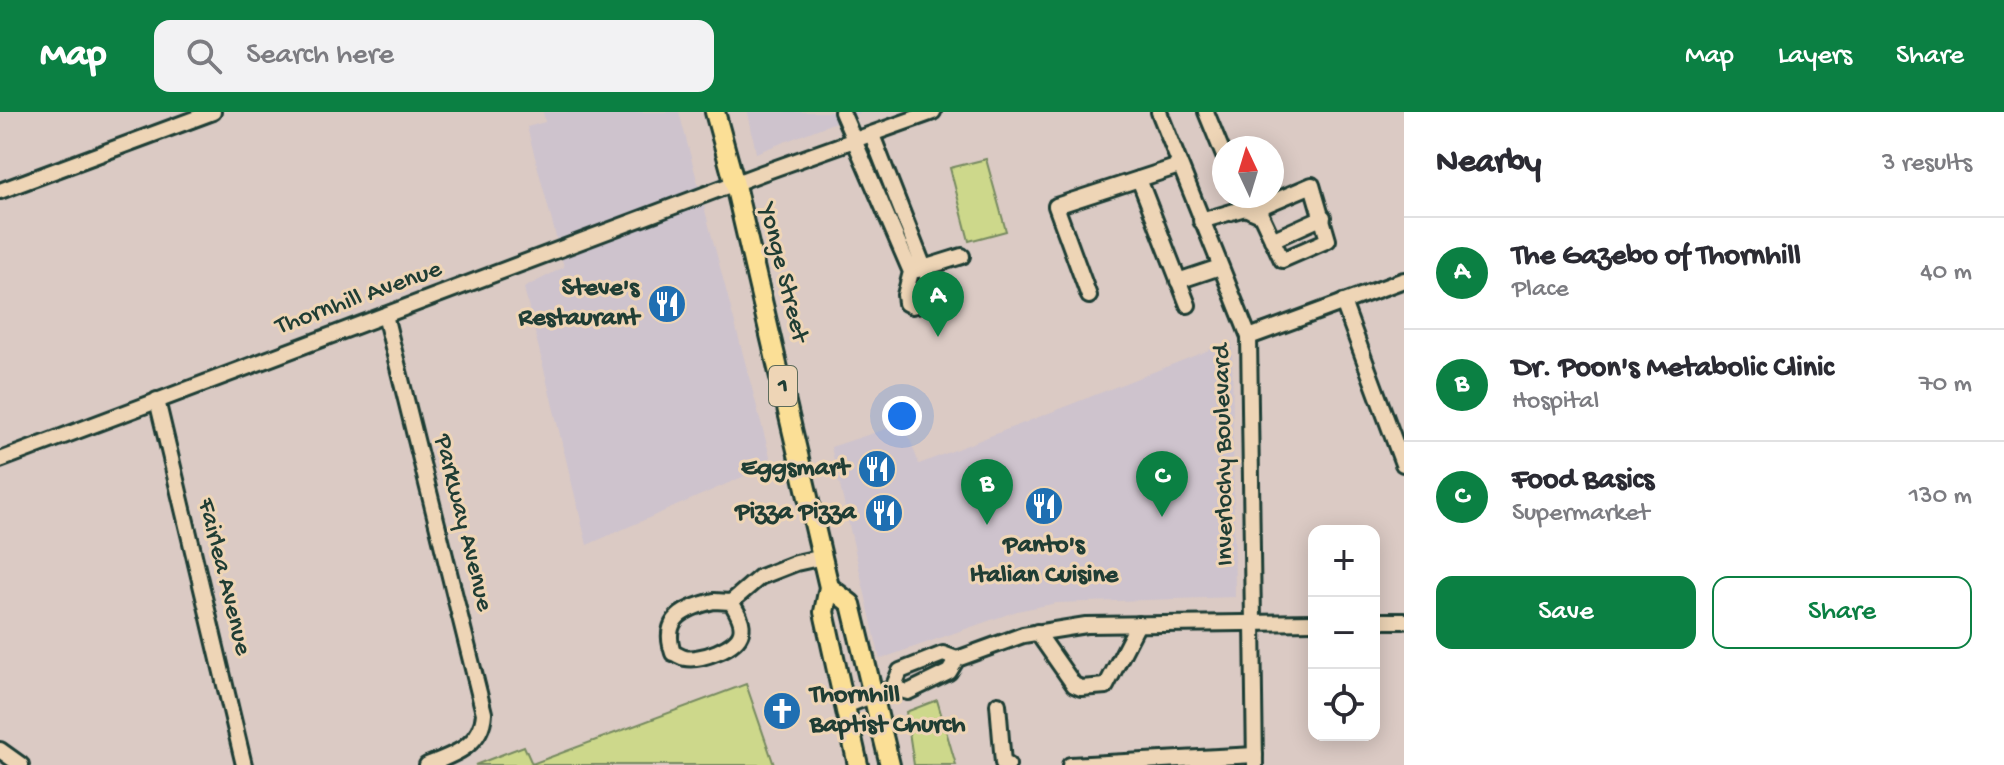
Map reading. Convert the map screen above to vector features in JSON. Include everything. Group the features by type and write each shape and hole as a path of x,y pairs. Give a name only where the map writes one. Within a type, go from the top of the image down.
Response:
{"main road":[{"name":"Yonge Street","path":"715,112 823,557 829,587 824,612 858,765"},
{"name":"Yonge Street","path":"829,587 851,604 889,761"},
{"path":"865,765 889,761"}],"street":[{"path":"0,191 213,112"},
{"path":"842,112 918,270"},
{"name":"Inverlochy Boulevard","path":"1160,112 1249,337 1255,760"},
{"path":"1206,112 1216,136"},
{"name":"Thornhill Avenue","path":"0,460 872,135 898,118 925,113"},
{"path":"872,135 918,270"},
{"path":"1089,296 1056,206 1179,166"},
{"path":"1139,179 1188,305"},
{"path":"1250,208 1261,215 1282,260 1328,240 1312,185 1284,193"},
{"path":"1201,221 1237,208"},
{"path":"1272,240 1323,217"},
{"path":"918,270 962,256"},
{"path":"1178,281 1220,267"},
{"path":"1249,337 1404,280"},
{"path":"1343,302 1403,464"},
{"name":"Parkway Avenue","path":"385,315 483,705 484,722 474,741 464,750 427,765"},
{"name":"Fairlea Avenue","path":"157,400 244,765"},
{"path":"731,602 740,617 741,632 733,644 714,653 686,658 673,653 668,638 673,620 692,606 714,601 731,602 760,577 796,563 823,557"},
{"path":"1380,621 1404,621"},
{"path":"845,706 893,688 908,692 949,672 957,659 1037,632 1086,625 1308,622"},
{"path":"1037,632 1074,685 1081,688 1106,686 1138,624"},
{"path":"893,688 900,671 943,654 957,659"},
{"path":"998,704 1003,763 1008,765"},
{"path":"0,750 21,765"},
{"path":"1070,765 1255,760"}],"shaded area":[{"path":"543,112 679,112 772,464 587,545 524,288 564,267 527,127 545,122"},
{"path":"748,112 861,112 756,153"},
{"path":"1232,341 1235,597 1057,603 1017,611 880,659 831,447 904,423 919,464"}],"green space":[{"path":"986,159 1006,231 969,241 950,168"},
{"path":"746,684 774,765 475,765 524,746 532,764"},
{"path":"937,700 956,765 914,765 906,712"}],"place":[{"name":"Steve's Restaurant","path":"667,304"},
{"name":"The Gazebo of Thornhill","path":"938,337"},
{"name":"Eggsmart","path":"877,469"},
{"name":"Panto's Italian Cuisine","path":"1044,506"},
{"name":"Pizza Pizza","path":"884,513"},
{"name":"Food Basics","path":"1162,517"},
{"name":"Dr. Poon's Metabolic Clinic","path":"987,525"},
{"name":"Thornhill Baptist Church","path":"782,711"}]}
